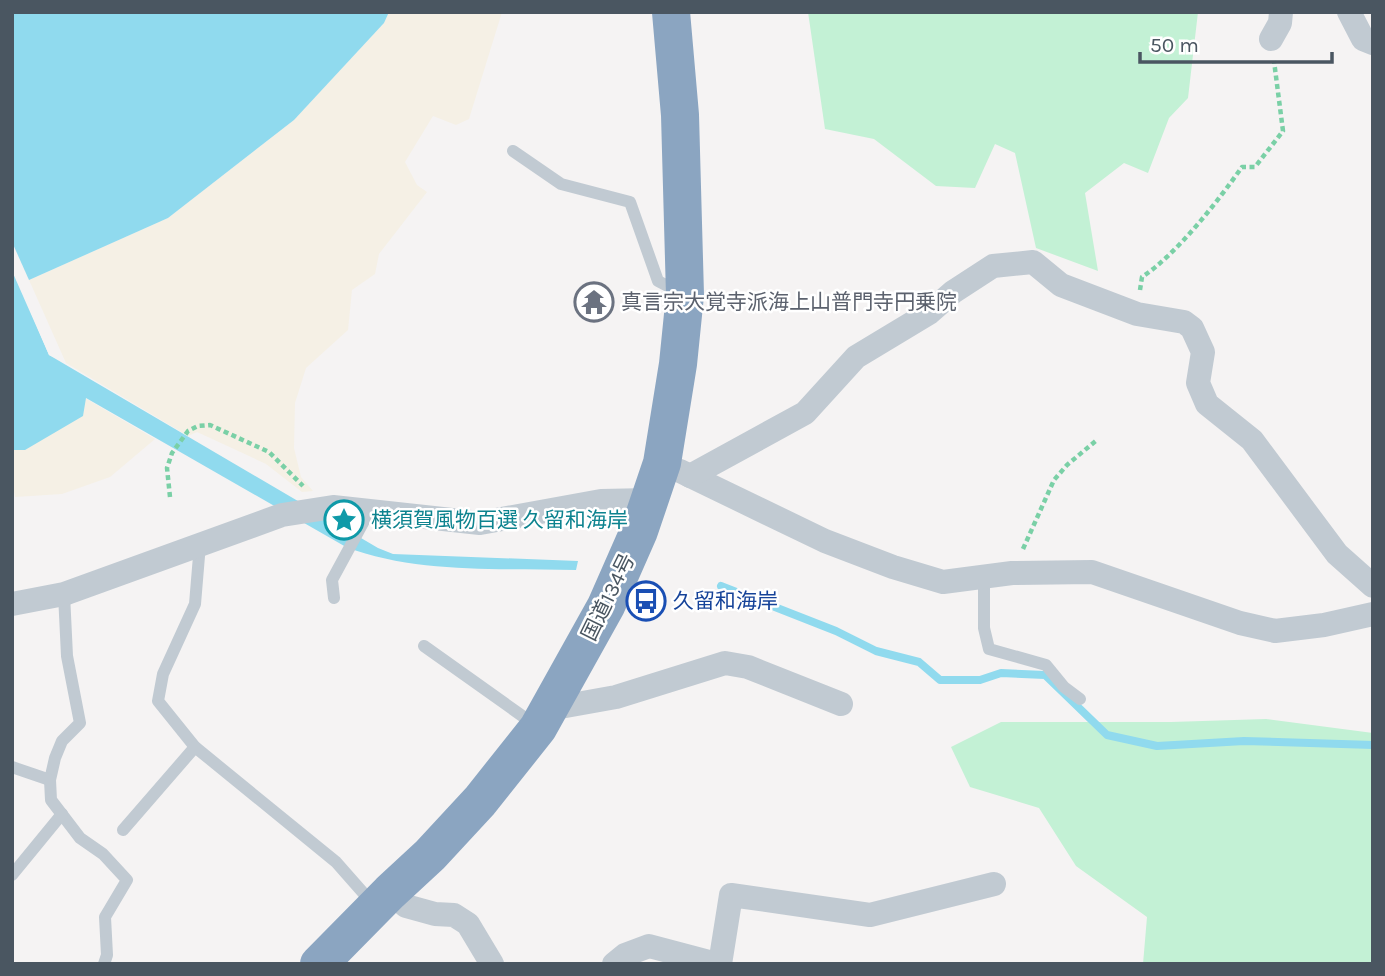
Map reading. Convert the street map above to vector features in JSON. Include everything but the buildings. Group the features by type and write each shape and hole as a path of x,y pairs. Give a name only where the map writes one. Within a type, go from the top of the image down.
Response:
{"highway":[{"name":"国道134号","path":"319,964 480,802 544,718 606,606 639,531 649,500 676,470 678,364 685,295 680,115 671,12"}],"street":[{"path":"1271,39 1280,23 1281,12"},
{"path":"1349,12 1363,38 1373,43"},
{"path":"676,470 805,413 856,358 929,313 953,292 993,266 1033,262 1061,285 1137,314 1184,322 1192,327 1203,352 1198,383 1207,404 1252,440 1337,554 1373,586"},
{"path":"676,470 825,541 893,567 943,582 1012,573 1093,572 1240,623 1275,631 1324,625 1373,614"},
{"path":"12,604 64,594 282,515 321,508 370,510 481,523 601,501 649,500"},
{"path":"544,718 725,663 748,667 841,704"},
{"path":"626,960 649,946 718,964 731,895 870,915 994,884"},
{"path":"383,900 435,914 454,915 468,924 492,964"}],"lane":[{"path":"513,151 561,184 630,202 658,281 685,295"},
{"path":"334,598 332,580 370,510"},
{"path":"200,544 195,604 163,674 158,701 195,747 383,900"},
{"path":"984,578 984,628 989,649 1046,665 1064,687 1080,699"},
{"path":"64,594 67,656 80,723 62,741 54,758 50,780 51,800 80,838 103,854 127,880 105,917 107,955 104,964"},
{"path":"425,646 544,718"},
{"path":"123,830 195,747"},
{"path":"12,767 50,780"},
{"path":"12,875 62,814"}],"path":[{"path":"1137,314 1142,277 1170,254 1226,191 1242,167 1255,167 1283,131 1271,39"},
{"path":"170,497 167,468 175,450 186,434 198,426 210,425 269,452 321,508"},
{"path":"1012,573 1054,480 1067,465 1098,439"}],"green space":[{"path":"808,12 1198,12 1188,98 1169,118 1148,173 1124,163 1085,193 1098,271 1036,248 1015,153 995,144 975,188 936,186 874,139 825,129"},
{"path":"1266,719 1373,733 1373,964 1143,964 1147,917 1076,866 1039,808 970,787 951,747 1001,722"}],"sand":[{"path":"389,12 502,12 469,119 456,125 433,116 405,162 417,185 427,192 379,254 375,274 352,290 348,330 306,368 295,403 294,448 301,477 313,491 302,492 266,464 197,432 188,436 66,363 29,280 168,218 294,120 384,23"},
{"path":"85,398 155,439 110,477 62,494 15,497 12,450 25,450"}],"water":[{"path":"12,12 389,12 384,23 294,120 168,218 29,280 12,242"},
{"path":"12,271 49,355 378,548 393,554 578,561 576,570 430,566 373,556 346,547 86,398 83,416 25,450 12,450"}],"pier":[{"path":"12,268 52,353 63,358 66,363 49,355"}],"waterway":[{"path":"721,586 836,631 876,651 919,662 940,680 980,680 1001,673 1045,675 1107,735 1157,746 1244,741 1373,745"}],"place":[{"name":"真言宗大覚寺派海上山普門寺円乗院","path":"594,302"},
{"name":"横須賀風物百選 久留和海岸","path":"344,520"},
{"name":"久留和海岸","path":"646,601"}]}
